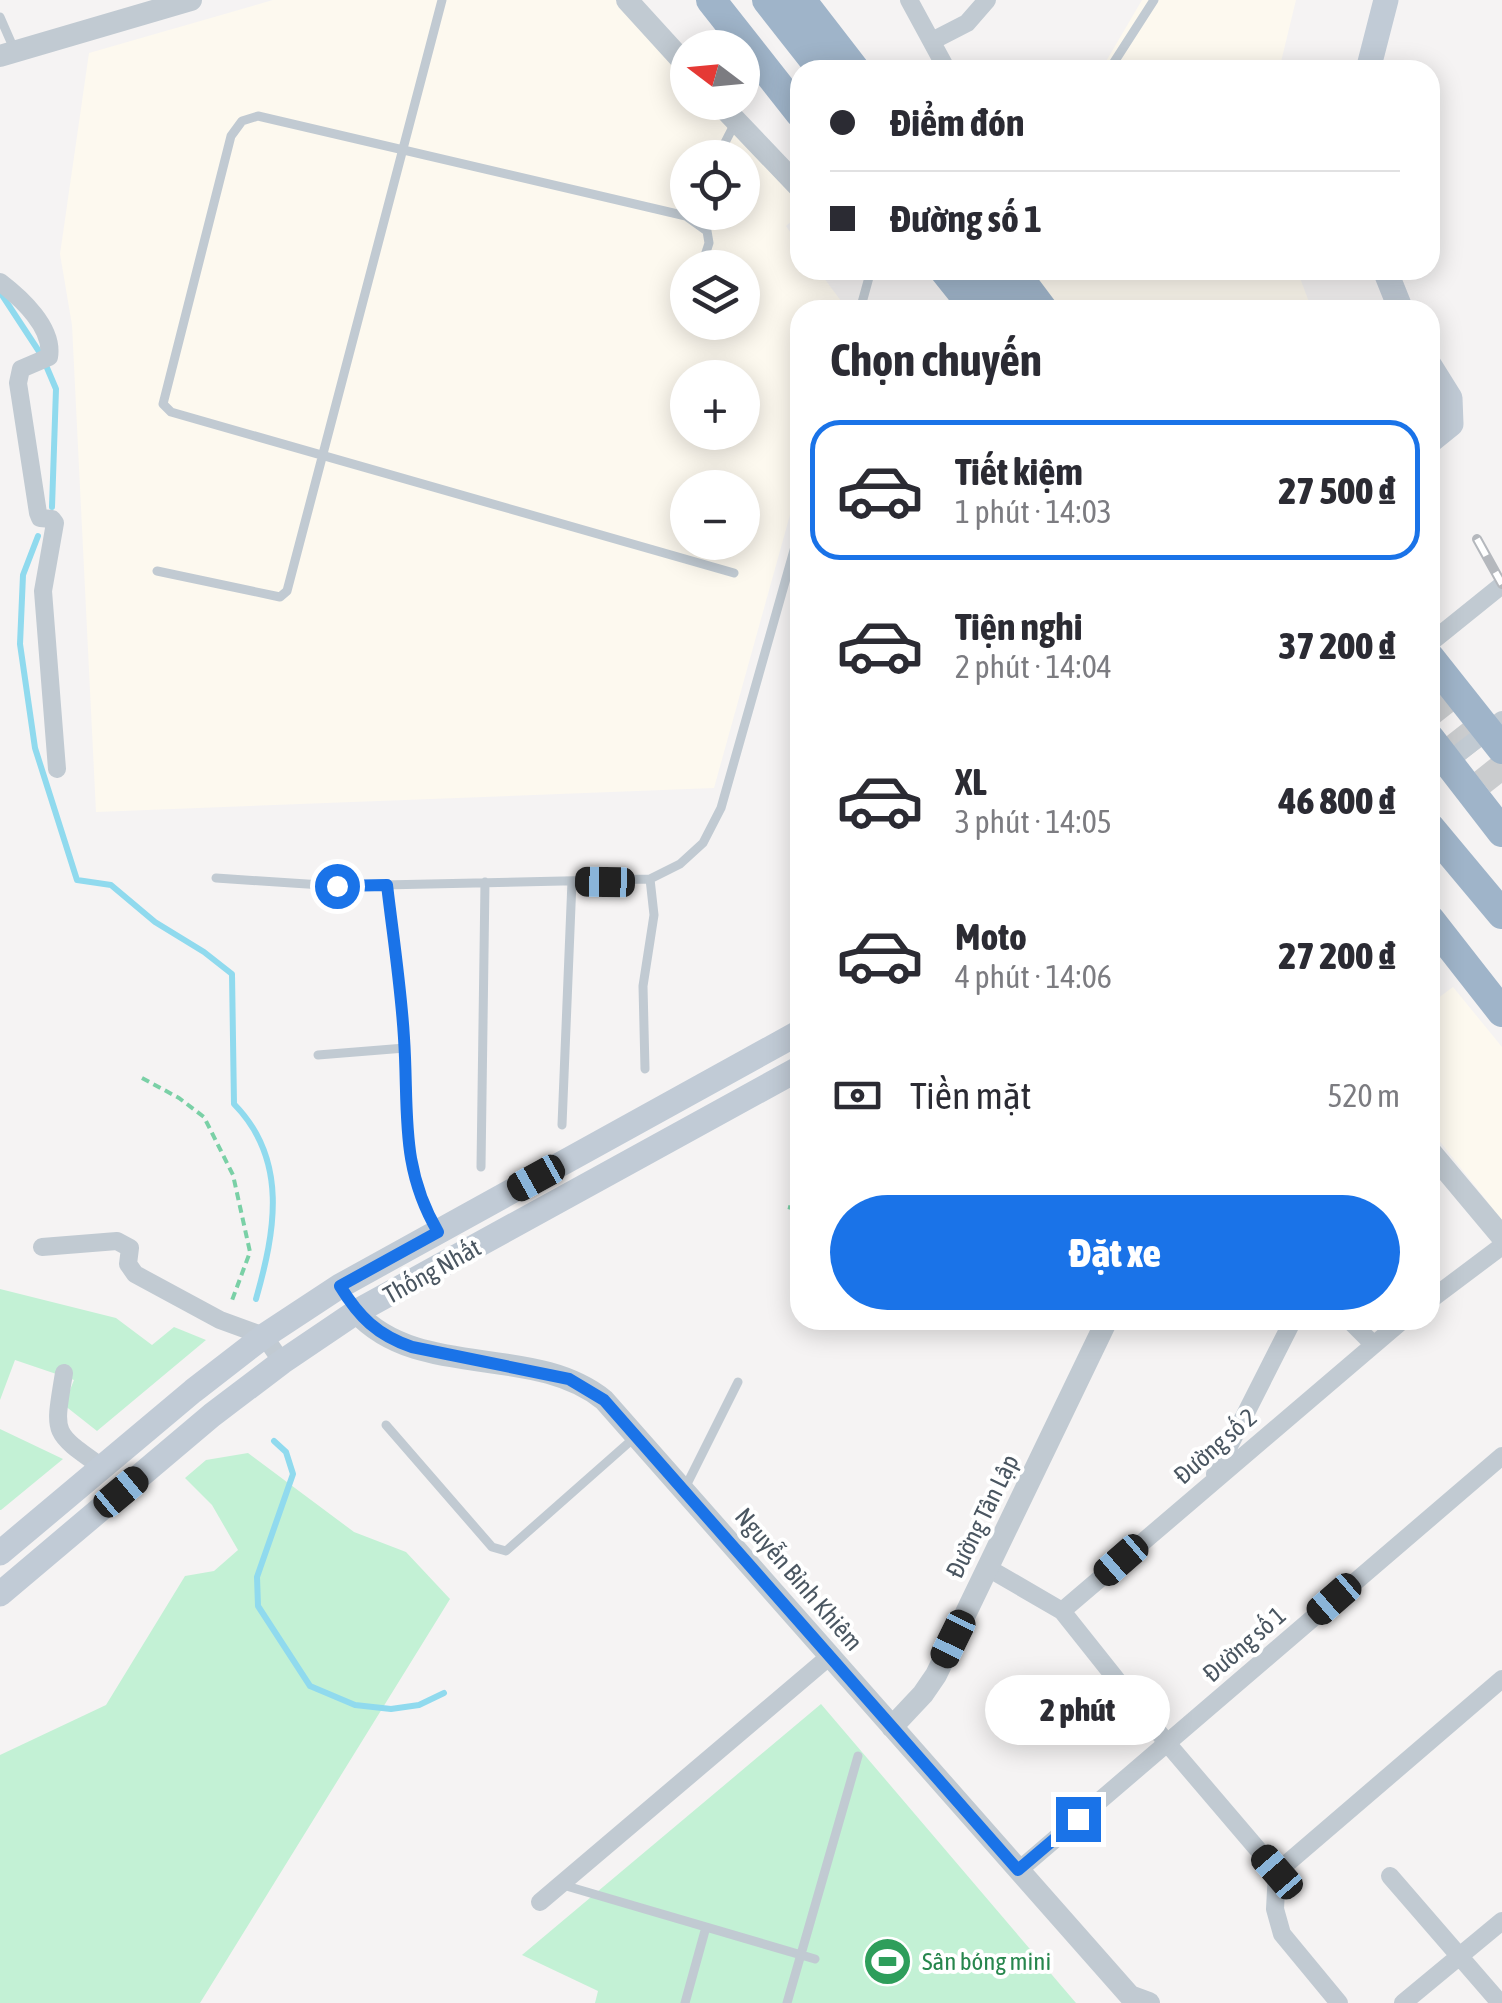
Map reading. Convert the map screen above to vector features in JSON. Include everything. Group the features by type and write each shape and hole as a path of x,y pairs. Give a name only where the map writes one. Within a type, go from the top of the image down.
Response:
{"highway":[{"path":"711,0 790,101"},
{"path":"733,0 790,73"},
{"path":"767,0 830,57"},
{"path":"801,0 830,57"},
{"path":"930,280 946,300"},
{"path":"952,280 968,300"},
{"path":"988,280 1004,300"},
{"path":"1440,669 1497,733"},
{"path":"1440,752 1502,832"},
{"path":"1440,840 1502,914"},
{"path":"1440,906 1502,984"},
{"path":"1440,933 1502,1012"}],"main road":[{"path":"1371,60 1386,0"},
{"path":"1386,60 1401,0"},
{"path":"1440,382 1450,398 1450,424 1440,432"},
{"name":"Thống Nhất","path":"0,1553 264,1336 340,1286 790,1038"},
{"name":"Thống Nhất","path":"0,1594 212,1415 356,1312 790,1073"},
{"path":"340,1286 356,1312"}],"street":[{"path":"8,54 191,0"},
{"path":"627,0 670,48"},
{"path":"909,0 942,60"},
{"path":"932,41 967,23 987,0"},
{"path":"736,121 790,178"},
{"path":"0,282 31,310 50,347 43,359 21,370 18,383 38,512 40,518 55,523 43,592 57,769"},
{"path":"1440,634 1502,585"},
{"path":"1440,751 1497,733"},
{"path":"1440,1163 1502,1237"},
{"path":"42,1247 117,1241 126,1244 130,1248 128,1264 135,1274 224,1322 264,1336 282,1362"},
{"path":"1440,1292 1502,1246"},
{"name":"Nguyễn Bỉnh Khiêm","path":"356,1312 390,1340 569,1379 604,1400 1137,2001"},
{"name":"Đường Tân Lập","path":"892,1727 936,1675 1102,1330"},
{"path":"1210,1484 1289,1330"},
{"path":"1360,1330 1372,1343"},
{"name":"Đường số 2","path":"1062,1610 1390,1330"},
{"path":"64,1373 56,1422 60,1435 102,1467"},
{"name":"Đường số 1","path":"1018,1870 1502,1456"},
{"path":"988,1568 1062,1610 1167,1743 1277,1872 1275,1909 1282,1934 1339,2003"},
{"path":"540,1902 830,1656"},
{"path":"1277,1872 1502,1680"},
{"path":"1390,1876 1500,2003"},
{"path":"1404,2003 1502,1922"}],"lane":[{"path":"156,572 284,596 442,0"},
{"path":"1115,60 1154,0"},
{"path":"0,18 8,54"},
{"path":"670,210 258,116 242,121 232,136 163,404 171,412 734,572"},
{"path":"726,140 736,121"},
{"path":"216,878 337,886 650,879 680,864 703,843 720,808 790,564"},
{"path":"645,1069 644,986 654,914 650,879"},
{"path":"562,1124 572,881"},
{"path":"481,1167 485,882"},
{"path":"387,885 405,1048 409,1162 421,1203 438,1232"},
{"path":"318,1055 405,1048"},
{"path":"684,1490 738,1382"},
{"path":"386,1425 500,1552 506,1551 636,1436"},
{"path":"787,2003 858,1756"},
{"path":"561,1885 814,1959"},
{"path":"684,2003 706,1928"}],"path":[{"path":"142,1078 204,1117 233,1176 250,1252 224,1322"}],"shaded area":[{"path":"273,0 616,0 626,7 670,56 670,120 727,120 746,140 670,140 670,230 760,230 760,156 790,189 790,223 786,226 790,232 790,280 825,280 840,300 790,300 790,515 714,788 96,812 72,325 60,254 89,53"},
{"path":"1142,0 1296,0 1281,60 1107,60"},
{"path":"1032,280 1301,280 1308,300 1046,300"},
{"path":"1453,987 1502,1047 1502,1220 1440,1142 1440,997"}],"green space":[{"path":"0,1289 116,1318 152,1345 174,1327 206,1340 97,1431 64,1405 74,1380 15,1360 0,1400"},
{"path":"0,1429 63,1459 1,1510 0,1510"},
{"path":"248,1453 354,1532 406,1552 450,1599 200,2003 0,2003 0,1755 106,1705 185,1576 214,1571 238,1550 212,1505 185,1478 206,1460"},
{"path":"821,1704 1076,2003 595,2003 598,1991 522,1955"}],"waterway":[{"path":"0,292 42,356 56,389 52,507"},
{"path":"38,536 23,575 20,644 35,748 77,880 111,885 155,922 232,974 234,1104 252,1126 263,1149 273,1197 268,1248 256,1299"},
{"path":"274,1441 286,1452 293,1474 257,1577 258,1606 310,1686 355,1705 391,1709 419,1705 444,1693"}],"tunnel":[{"path":"1440,705 1502,783"}],"railway":[{"path":"1477,539 1502,584"}],"place":[{"name":"Sân bóng mini","path":"887,1961"}],"route":[{"path":"337,886 387,885 404,1033 409,1162 421,1203 438,1232 340,1286 356,1312 390,1340 569,1379 604,1400 1018,1870 1078,1819"}]}
